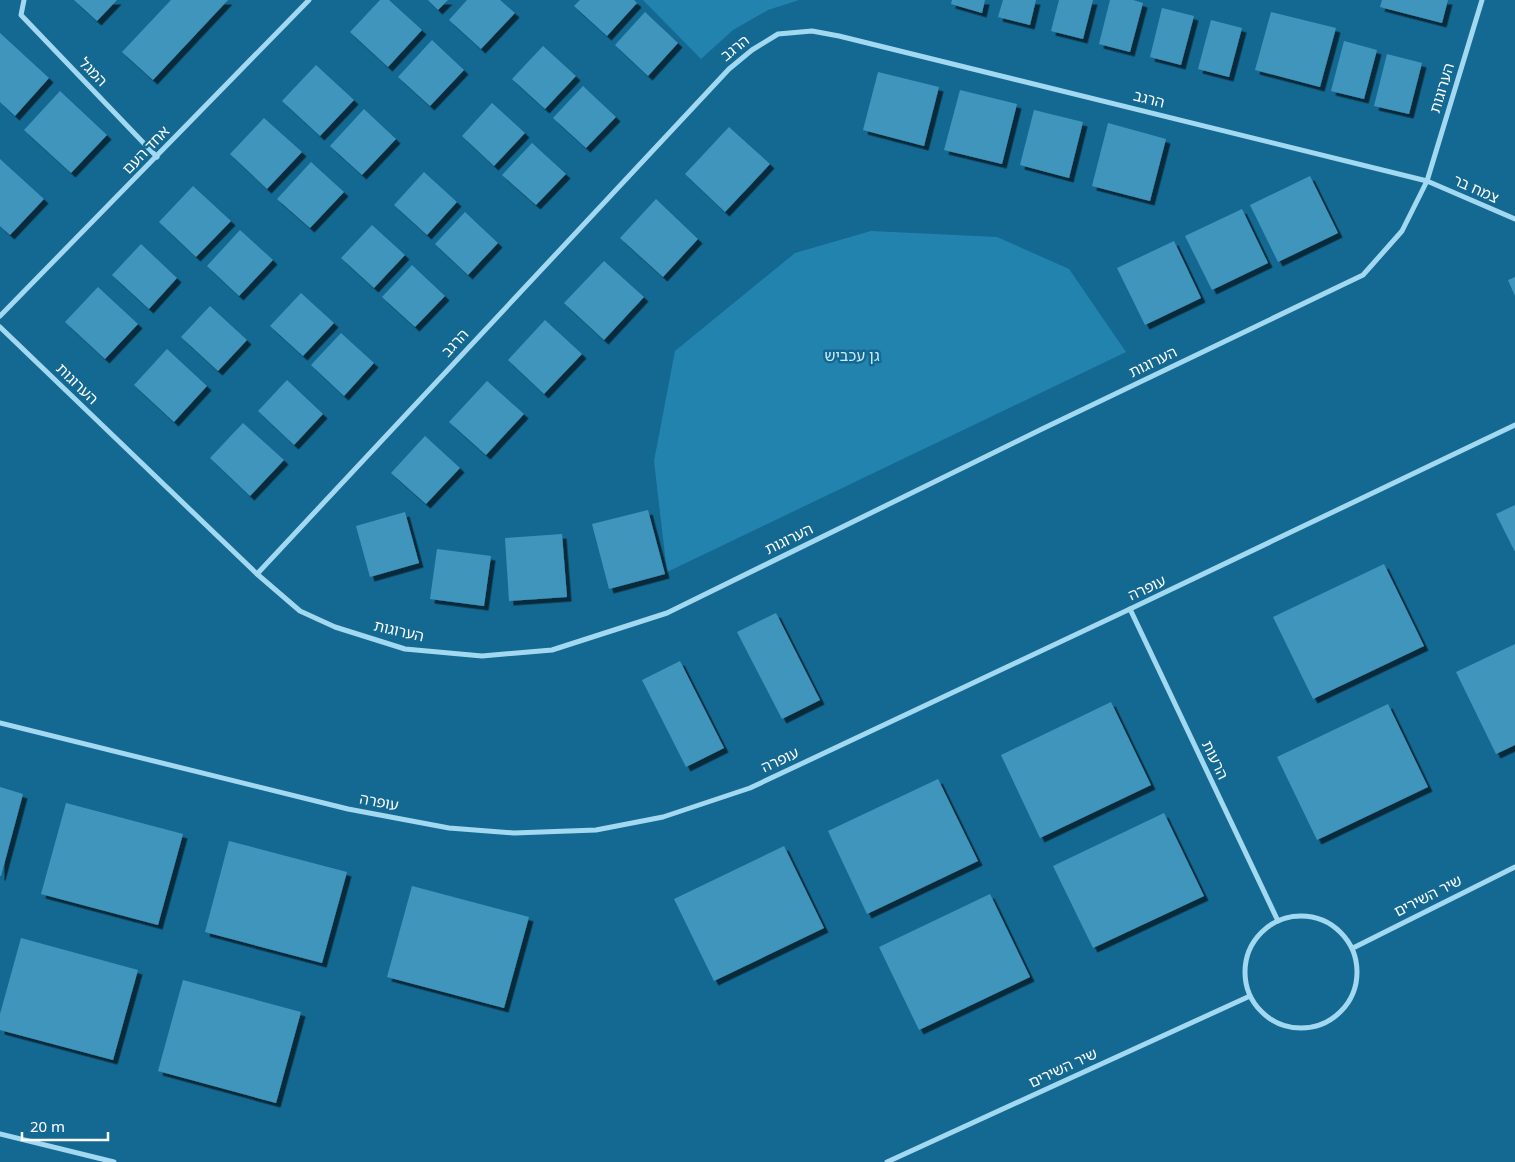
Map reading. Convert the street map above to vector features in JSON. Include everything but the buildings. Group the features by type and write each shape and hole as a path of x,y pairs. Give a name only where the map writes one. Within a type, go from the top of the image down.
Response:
{"street":[{"name":"המגל","path":"24,0 21,15 157,156"},
{"name":"אחד העם","path":"0,316 309,0"},
{"name":"הערוגות","path":"0,327 257,574 300,611 335,627 405,649 482,656 552,650 667,613 1042,429 1363,275 1402,231 1427,181 1482,0"},
{"name":"הרגב","path":"257,574 729,69 752,50 778,34 812,31 839,36 1427,181"},
{"name":"צמח בר","path":"1427,181 1515,219"},
{"name":"עופרה","path":"0,723 348,809 449,828 514,833 596,830 663,817 750,788 1130,610 1515,425"},
{"name":"הרעות","path":"1130,610 1278,921"},
{"name":"שיר השירים","path":"1353,948 1515,867"},
{"path":"1297,916 1318,918 1331,924 1346,937 1353,948 1356,955 1358,974 1355,993 1345,1009 1326,1024 1308,1028 1290,1028 1280,1025 1264,1015 1250,996 1245,982 1248,951 1260,934 1278,921 1297,916"},
{"name":"שיר השירים","path":"887,1162 1250,996"},
{"path":"0,1134 114,1162"}],"green space":[{"path":"643,0 799,0 768,10 733,30 701,59"},
{"name":"גן עכביש","path":"871,231 997,237 1069,269 1126,352 667,572 654,461 675,351 795,253"}]}
